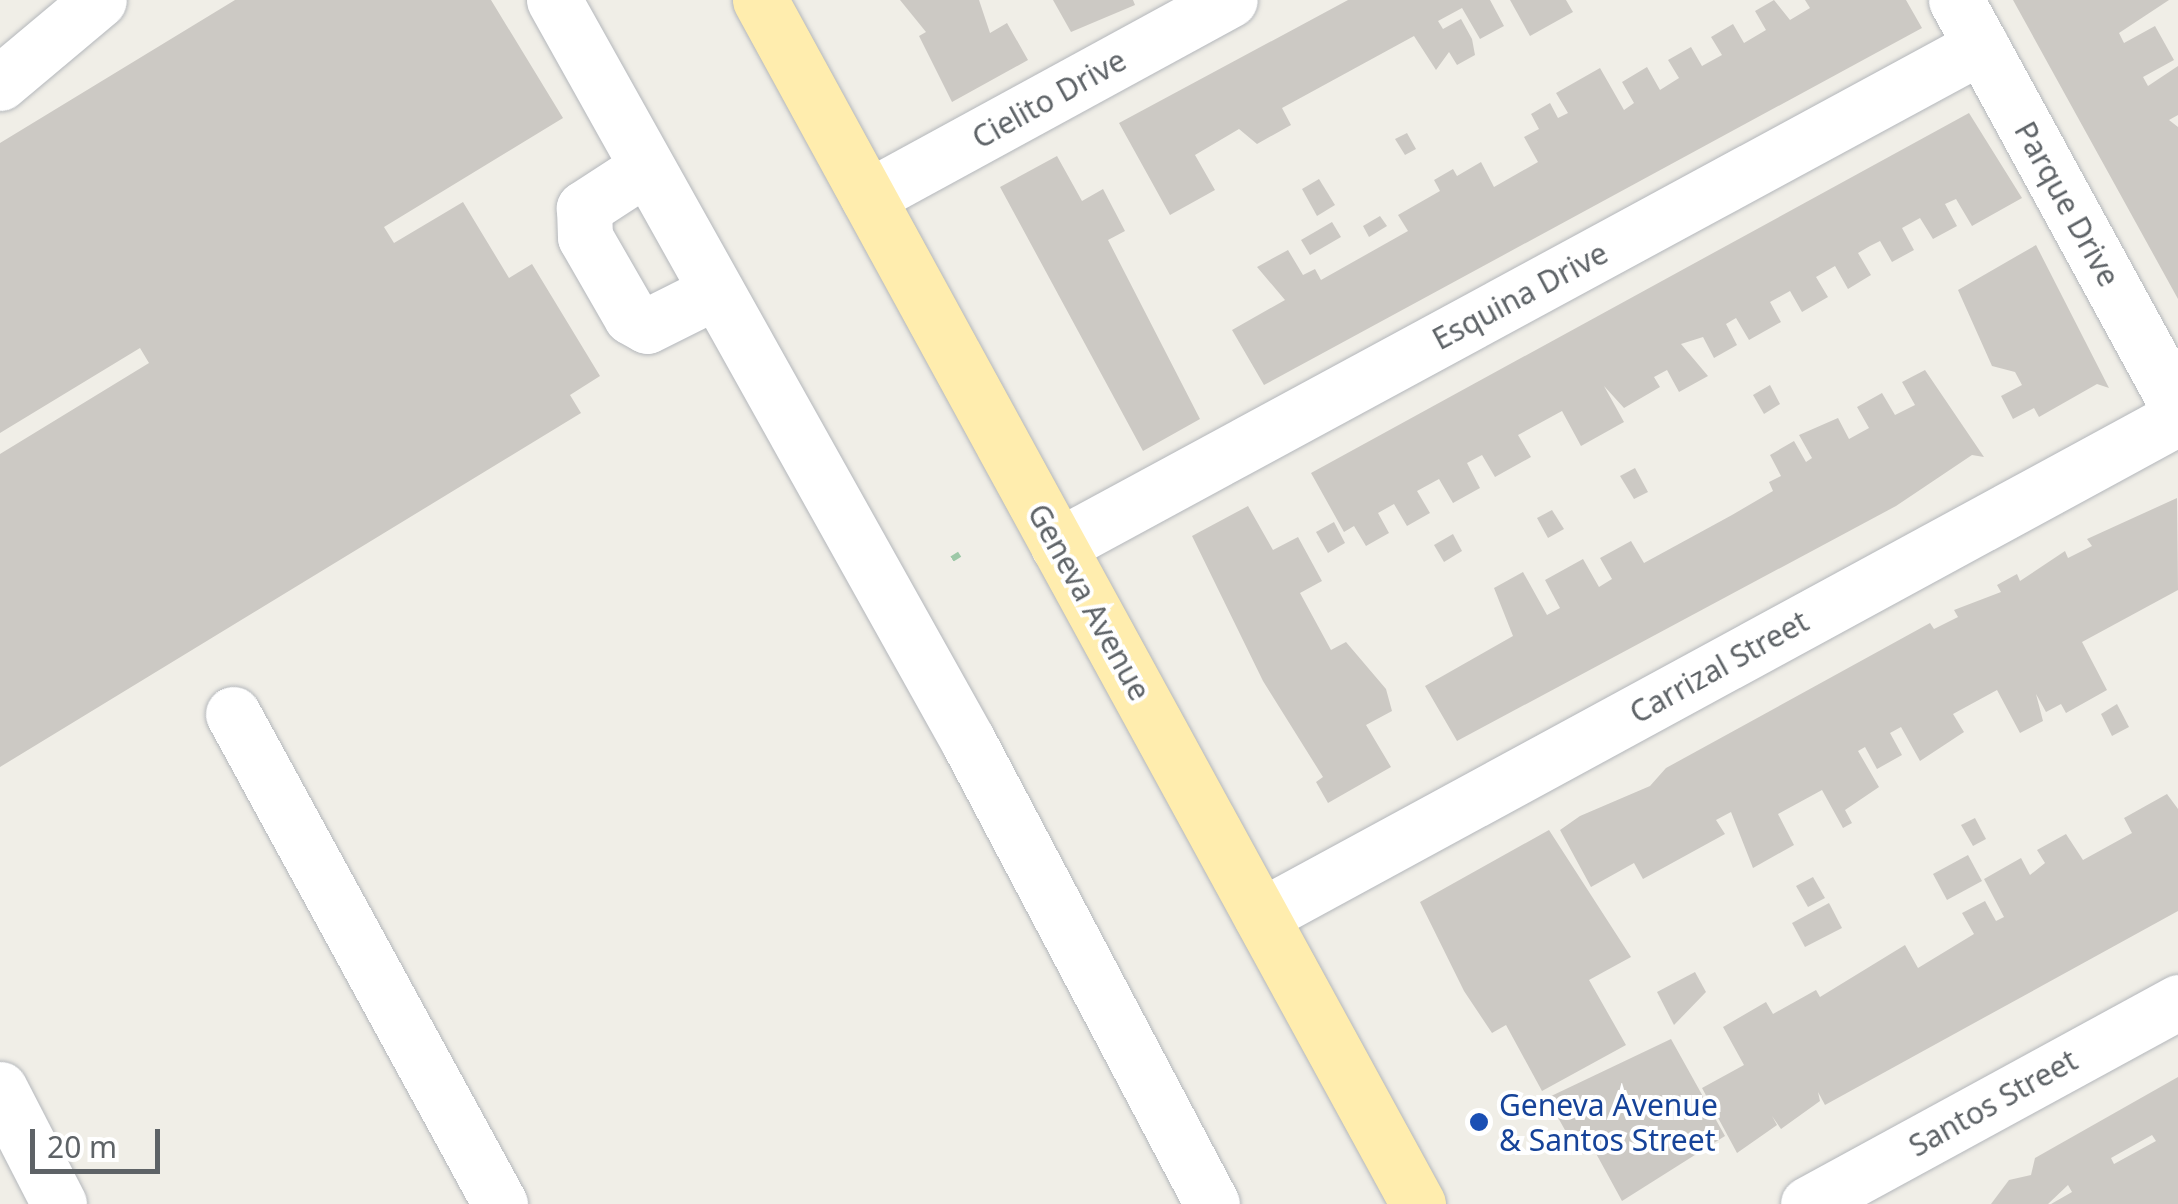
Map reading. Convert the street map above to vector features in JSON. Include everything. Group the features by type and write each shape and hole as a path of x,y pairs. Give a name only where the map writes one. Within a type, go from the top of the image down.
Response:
{"main road":[{"name":"Geneva Avenue","path":"760,0 1418,1204"}],"street":[{"path":"0,83 99,0"},
{"path":"554,0 644,170 968,741 1212,1204"},
{"name":"Cielito Drive","path":"868,197 1230,0"},
{"name":"Parque Drive","path":"1969,23 2178,408"},
{"name":"Esquina Drive","path":"1058,546 1969,23"},
{"path":"644,170 584,208 585,237 631,317 647,326 715,292"},
{"name":"Carrizal Street","path":"1261,916 2178,418"},
{"path":"233,714 500,1204"},
{"name":"Santos Street","path":"1808,1204 2178,1002"},
{"path":"0,1089 59,1204"}],"path":[{"path":"952,559 960,554"}],"building":[{"path":"235,0 491,0 563,118 384,227 394,243 463,202 509,278 532,264 600,376 570,395 581,413 0,767 0,454 149,363 140,348 0,433 0,143"},
{"path":"900,0 979,0 990,33 1007,23 1028,60 952,102 919,36 926,32"},
{"path":"1053,0 1133,0 1135,5 1071,32"},
{"path":"1348,0 1490,0 1504,26 1480,39 1462,8 1438,21 1443,29 1461,19 1472,39 1475,55 1457,65 1449,52 1436,70 1414,36 1282,108 1291,125 1257,144 1239,129 1195,155 1215,190 1170,215 1119,123"},
{"path":"1510,0 1566,0 1573,12 1530,36"},
{"path":"1774,0 1790,20 1810,8 1805,0 1906,0 1922,28 1264,385 1232,330 1285,300 1257,267 1288,250 1303,275 1315,269 1321,280 1408,231 1398,215 1440,191 1434,180 1453,169 1457,176 1481,162 1494,187 1538,162 1524,137 1539,129 1531,114 1550,103 1558,118 1568,113 1556,93 1600,68 1624,110 1634,103 1622,82 1647,67 1660,90 1679,78 1668,60 1691,47 1702,66 1722,55 1711,37 1733,24 1744,43 1766,30 1755,11"},
{"path":"2013,0 2169,0 2119,33 2124,43 2155,26 2174,60 2143,77 2148,86 2178,66 2178,115 2169,120 2178,127 2178,299"},
{"path":"1969,113 2022,198 1972,226 1956,199 1945,204 1957,226 1933,239 1920,218 1902,228 1914,250 1892,262 1880,241 1870,246 1858,253 1871,275 1848,289 1835,266 1816,277 1828,297 1802,312 1790,291 1770,302 1781,322 1749,340 1736,318 1726,324 1737,345 1714,358 1703,337 1681,344 1708,376 1679,392 1667,370 1654,377 1660,387 1624,408 1604,386 1624,422 1581,446 1562,411 1518,435 1531,457 1495,477 1482,455 1467,463 1480,488 1453,503 1439,479 1417,491 1430,513 1407,526 1394,504 1378,513 1389,533 1366,546 1354,526 1344,532 1311,473"},
{"path":"1407,133 1416,149 1405,155 1395,139"},
{"path":"1057,156 1082,201 1103,189 1125,231 1108,240 1200,419 1143,451 1000,187"},
{"path":"1319,179 1335,205 1317,216 1302,189"},
{"path":"1380,216 1387,226 1369,237 1363,226"},
{"path":"1332,222 1341,237 1310,255 1301,240"},
{"path":"2036,245 2109,388 2097,384 2039,417 2034,408 2013,419 2001,396 2022,385 2015,372 1992,366 1958,290"},
{"path":"1925,370 1984,457 1972,455 1896,506 1457,741 1425,686 1513,636 1494,588 1523,572 1547,615 1560,608 1545,580 1583,559 1599,587 1612,579 1600,558 1631,541 1644,563 1732,515 1773,491 1769,482 1781,476 1770,455 1794,441 1806,462 1812,458 1799,435 1838,418 1849,439 1869,428 1857,407 1882,393 1895,415 1915,405 1902,382"},
{"path":"1770,385 1780,404 1764,414 1753,395"},
{"path":"1635,468 1648,492 1634,499 1620,476"},
{"path":"2177,498 2178,590 2082,642 2107,690 2066,713 2061,704 2046,712 2036,694 2043,721 2020,733 1997,690 1953,714 1964,732 1920,761 1901,727 1890,733 1902,755 1877,769 1865,747 1858,751 1879,787 1845,810 1852,823 1843,828 1822,790 1778,814 1794,845 1753,868 1731,812 1716,820 1725,834 1643,879 1634,863 1591,887 1560,830 1580,816 1650,786 1666,768 1930,623 1934,629 1958,617 1954,610 2001,592 1997,585 2017,574 2020,581 2065,551 2068,558 2092,546 2087,539"},
{"path":"1248,506 1273,550 1298,537 1322,581 1300,593 1331,650 1346,642 1386,689 1392,711 1366,725 1391,767 1328,803 1316,782 1323,777 1263,681 1192,536"},
{"path":"1552,510 1564,529 1548,538 1537,518"},
{"path":"1334,522 1345,543 1328,553 1316,532"},
{"path":"1453,534 1462,551 1444,562 1434,545"},
{"path":"2117,704 2129,727 2112,736 2101,714"},
{"path":"2167,794 2178,809 2178,911 1825,1105 1818,1092 1820,1101 1781,1129 1772,1116 1777,1125 1737,1153 1702,1088 1744,1065 1723,1027 1766,1002 1773,1014 1816,990 1820,997 1905,945 1918,968 1974,934 1962,913 1985,901 1996,921 2004,917 1984,879 2021,858 2030,875 2045,863 2037,850 2066,834 2083,860 2132,833 2124,818"},
{"path":"1975,818 1986,839 1973,846 1961,825"},
{"path":"1549,830 1631,957 1589,980 1626,1045 1542,1091 1506,1025 1492,1033 1464,991 1420,902"},
{"path":"1968,855 1982,881 1947,900 1933,874"},
{"path":"1813,877 1825,898 1808,907 1796,886"},
{"path":"1829,903 1842,928 1805,947 1792,923"},
{"path":"1695,972 1706,992 1674,1025 1657,992"},
{"path":"1671,1039 1725,1136 1622,1201 1593,1148 1579,1155 1547,1098"},
{"path":"2178,1077 2178,1204 2051,1204 2072,1192 2068,1185 2048,1204 1991,1204 2009,1180 2031,1175 2035,1158","holes":["2152,1135 2156,1141 2114,1164 2111,1158"]}],"place":[{"name":"Geneva Avenue & Santos Street","path":"1479,1122"}]}
